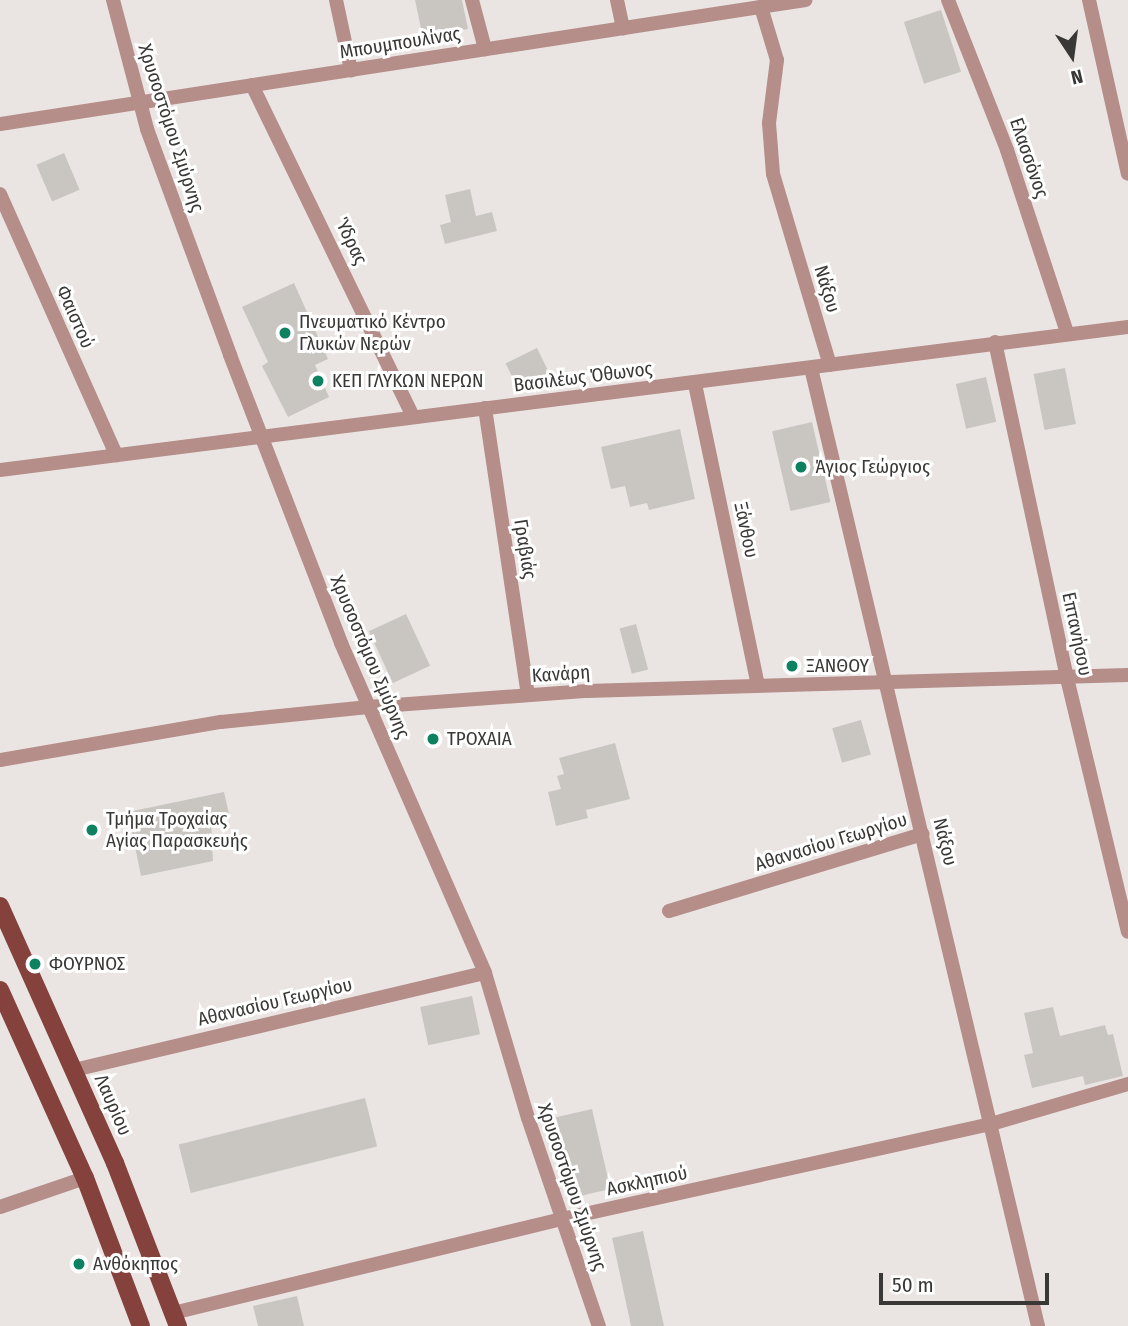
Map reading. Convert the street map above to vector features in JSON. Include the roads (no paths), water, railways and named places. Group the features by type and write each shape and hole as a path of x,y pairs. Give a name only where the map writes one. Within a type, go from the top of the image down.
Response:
{"main road":[{"name":"Λαυρίου","path":"0,905 74,1070 175,1320"},
{"path":"0,990 85,1178 141,1326"}],"street":[{"name":"Χρυσοστόμου Σμύρνης","path":"113,0 140,103 261,434 368,707 485,973 562,1219 599,1326"},
{"path":"336,0 351,70"},
{"path":"472,0 485,49"},
{"path":"617,0 623,28"},
{"name":"Μπουμπουλίνας","path":"0,124 623,28 755,5 806,0"},
{"name":"Ελασσόνος","path":"948,0 1007,150 1068,332"},
{"path":"1090,0 1128,174"},
{"name":"Νάξου","path":"755,5 777,60 769,139 786,224 830,365"},
{"name":"Ύδρας","path":"252,85 413,416"},
{"name":"Φαιστού","path":"0,194 116,455"},
{"name":"Βασιλέως Όθωνος","path":"0,470 261,434 695,384 1068,332 1128,327"},
{"name":"Επτανήσου","path":"995,342 1067,678 1128,932"},
{"name":"Νάξου","path":"811,368 882,682 923,834 1038,1326"},
{"name":"Ξάνθου","path":"695,384 758,685"},
{"name":"Γραβιάς","path":"485,408 528,695"},
{"name":"Κανάρη","path":"0,760 221,722 368,707 528,695 758,685 1128,675"},
{"name":"Αθανασίου Γεωργίου","path":"669,911 923,834"},
{"name":"Αθανασίου Γεωργίου","path":"74,1070 485,973"},
{"name":"Ασκληπιού","path":"175,1320 562,1219 991,1124 1128,1084"},
{"path":"0,1207 85,1178"}],"place":[{"name":"Πνευματικό Κέντρο Γλυκών Νερών","path":"285,333"},
{"name":"ΚΕΠ ΓΛΥΚΩΝ ΝΕΡΩΝ","path":"318,381"},
{"name":"Άγιος Γεώργιος","path":"801,467"},
{"name":"ΞΑΝΘΟΥ","path":"792,666"},
{"name":"ΤΡΟΧΑΙΑ","path":"433,739"},
{"name":"Τμήμα Τροχαίας Αγίας Παρασκευής","path":"92,830"},
{"name":"ΦΟΥΡΝΟΣ","path":"35,964"},
{"name":"Ανθόκηπος","path":"79,1264"}]}
